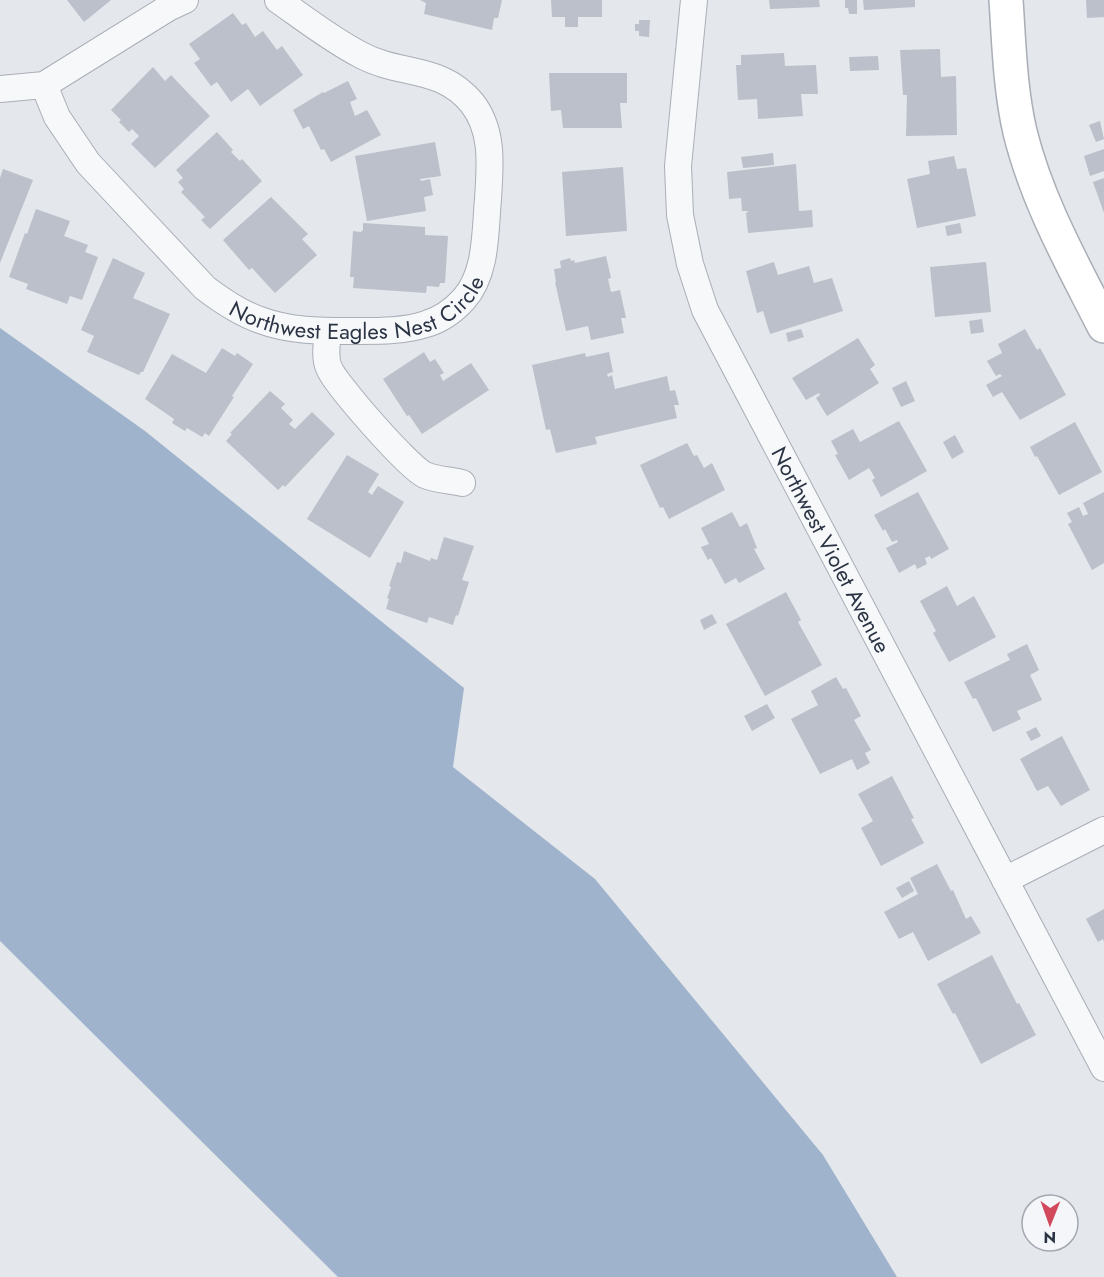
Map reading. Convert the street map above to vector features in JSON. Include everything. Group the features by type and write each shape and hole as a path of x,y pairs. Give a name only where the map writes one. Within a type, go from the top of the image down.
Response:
{"street":[{"path":"0,89 45,85 168,8 185,0"},
{"name":"Northwest Eagles Nest Circle","path":"45,85 57,117 88,163 205,288 225,303 258,320 286,328 328,331 409,329 445,316 464,299 474,283 483,255 490,144 482,119 460,91 445,80 410,69 391,67 363,56 278,0"},
{"name":"Northwest Violet Avenue","path":"694,0 678,165 680,215 690,264 705,310 1104,1068"},
{"path":"1006,0 1011,75 1020,132 1037,187 1059,237 1104,326"},
{"path":"328,331 326,356 329,368 352,399 413,467 426,475 462,483"},
{"path":"1005,880 1104,830"}],"water":[{"path":"0,328 145,431 464,688 453,767 595,879 823,1155 897,1277 338,1277 0,941"}],"building":[{"path":"67,0 111,0 84,22"},
{"path":"420,0 502,0 498,18 494,18 492,30 424,14 426,3"},
{"path":"551,0 602,0 602,17 578,17 578,27 565,27 565,17 552,17"},
{"path":"769,0 819,0 820,7 770,9"},
{"path":"845,0 857,0 857,14 849,14 848,8 845,8"},
{"path":"863,0 915,0 915,7 864,10"},
{"path":"1086,0 1104,0 1104,17 1087,18"},
{"path":"233,13 242,25 246,23 255,37 263,31 277,50 282,46 303,75 260,106 248,89 231,102 217,82 211,86 194,63 200,59 189,44"},
{"path":"639,20 650,20 649,37 639,36 639,31 635,31 635,24 639,24"},
{"path":"940,49 941,77 956,76 957,135 906,136 907,95 903,95 900,50"},
{"path":"784,53 785,66 816,65 818,94 801,94 803,116 758,119 757,99 738,100 736,65 741,65 741,55"},
{"path":"878,56 879,70 850,71 849,57"},
{"path":"153,67 165,81 171,75 210,116 155,168 131,144 139,136 132,129 129,132 111,110"},
{"path":"549,73 627,73 627,103 620,103 622,128 563,128 561,110 551,111"},
{"path":"348,81 357,99 350,102 355,116 367,110 381,135 331,162 324,149 321,150 309,126 303,129 293,110 323,92"},
{"path":"1100,121 1104,139 1096,142 1089,125"},
{"path":"217,132 233,150 231,152 240,161 242,159 262,181 210,229 201,220 205,217 181,192 184,189 178,182 183,178 176,170"},
{"path":"435,142 441,176 420,179 421,181 430,179 433,195 424,197 426,211 367,221 355,156"},
{"path":"1104,149 1104,171 1090,176 1084,156"},
{"path":"773,153 774,165 743,168 741,157"},
{"path":"954,156 957,169 966,168 976,216 917,228 907,179 930,174 928,161"},
{"path":"796,164 799,211 812,210 813,227 748,233 746,213 749,211 742,211 741,198 729,199 727,172"},
{"path":"623,167 627,231 566,236 562,172"},
{"path":"3,169 33,180 0,263 0,178"},
{"path":"1104,178 1104,213 1093,182"},
{"path":"271,197 308,234 302,239 317,255 275,293 252,268 249,270 223,240"},
{"path":"36,209 70,221 64,236 88,245 85,252 98,257 82,300 70,296 67,304 26,289 28,284 9,277"},
{"path":"363,223 425,227 425,235 448,236 445,283 440,283 439,287 427,286 426,293 353,288 354,277 350,277 353,231 361,232"},
{"path":"960,223 962,233 947,236 945,226"},
{"path":"606,256 611,278 608,279 611,292 620,290 626,318 621,318 624,333 591,340 588,326 566,331 554,269 561,268 560,261 570,258 575,263"},
{"path":"113,258 145,273 133,298 170,314 143,372 139,375 87,352 94,336 81,330"},
{"path":"774,262 778,275 809,266 814,283 832,278 843,311 770,334 763,311 757,313 746,271"},
{"path":"986,262 991,312 935,317 930,267"},
{"path":"982,319 984,332 971,334 969,321"},
{"path":"801,329 804,337 788,342 786,333"},
{"path":"1025,329 1037,350 1040,348 1066,395 1020,420 1002,392 993,397 986,385 1002,376 1000,374 996,376 987,361 1002,353 998,344"},
{"path":"858,338 875,365 870,369 879,383 827,416 816,398 820,395 819,393 806,400 792,378"},
{"path":"222,348 235,356 237,353 253,364 209,436 205,433 202,437 187,428 185,431 172,423 174,419 145,399 172,354 206,373"},
{"path":"424,352 430,362 435,359 444,373 440,375 443,381 471,363 489,390 422,434 409,415 407,416 383,379"},
{"path":"609,352 613,372 607,374 608,377 612,375 615,389 667,376 670,391 675,390 679,405 674,405 677,418 595,437 597,444 556,453 550,429 546,430 532,365 585,353 586,357"},
{"path":"906,381 915,401 901,407 892,388"},
{"path":"270,391 285,404 281,408 293,420 289,424 295,429 312,412 335,434 285,487 283,485 278,490 226,441 232,434 230,433"},
{"path":"899,421 927,471 881,497 872,480 875,478 869,468 849,480 835,455 838,454 831,441 853,429 860,442"},
{"path":"1075,422 1102,472 1059,495 1030,447"},
{"path":"955,435 964,452 952,459 943,442"},
{"path":"687,443 704,468 712,463 725,490 669,519 663,507 660,508 640,465"},
{"path":"347,455 379,474 368,492 372,495 378,486 404,502 370,558 307,519"},
{"path":"918,492 949,549 931,559 930,556 925,558 927,564 917,569 915,564 899,573 886,548 898,542 897,540 892,542 874,515"},
{"path":"1104,492 1104,563 1092,570 1068,524 1072,522 1067,513 1079,507 1083,516 1088,514 1083,503"},
{"path":"732,512 740,527 747,523 757,548 754,549 765,569 739,583 736,578 725,584 711,558 708,560 701,547 709,544 701,528"},
{"path":"444,537 474,546 462,580 469,582 453,625 429,617 427,623 386,609 391,587 389,586 397,562 401,563 404,551 430,561 431,558 437,560"},
{"path":"947,586 957,606 974,596 996,637 949,662 933,633 936,631 920,601"},
{"path":"786,592 801,620 798,622 822,665 765,696 726,624"},
{"path":"712,614 717,623 704,630 700,620"},
{"path":"1027,644 1039,670 1030,675 1042,700 1017,711 1021,719 993,732 976,698 973,699 964,682 1010,660 1007,654"},
{"path":"836,677 843,689 846,688 861,716 854,720 871,750 865,753 870,763 857,770 852,759 820,774 791,719 818,705 811,691"},
{"path":"767,704 775,718 752,731 744,716"},
{"path":"1036,727 1041,736 1031,741 1026,732"},
{"path":"1062,736 1090,790 1061,806 1048,786 1037,791 1020,759"},
{"path":"892,776 924,843 881,866 861,828 873,821 858,794"},
{"path":"937,864 951,891 953,890 966,919 971,916 981,933 928,961 913,932 899,939 884,912 918,894 910,878"},
{"path":"909,881 914,891 902,898 896,888"},
{"path":"1104,909 1104,942 1103,939 1098,942 1086,919"},
{"path":"992,955 1036,1035 981,1064 937,984"}]}
